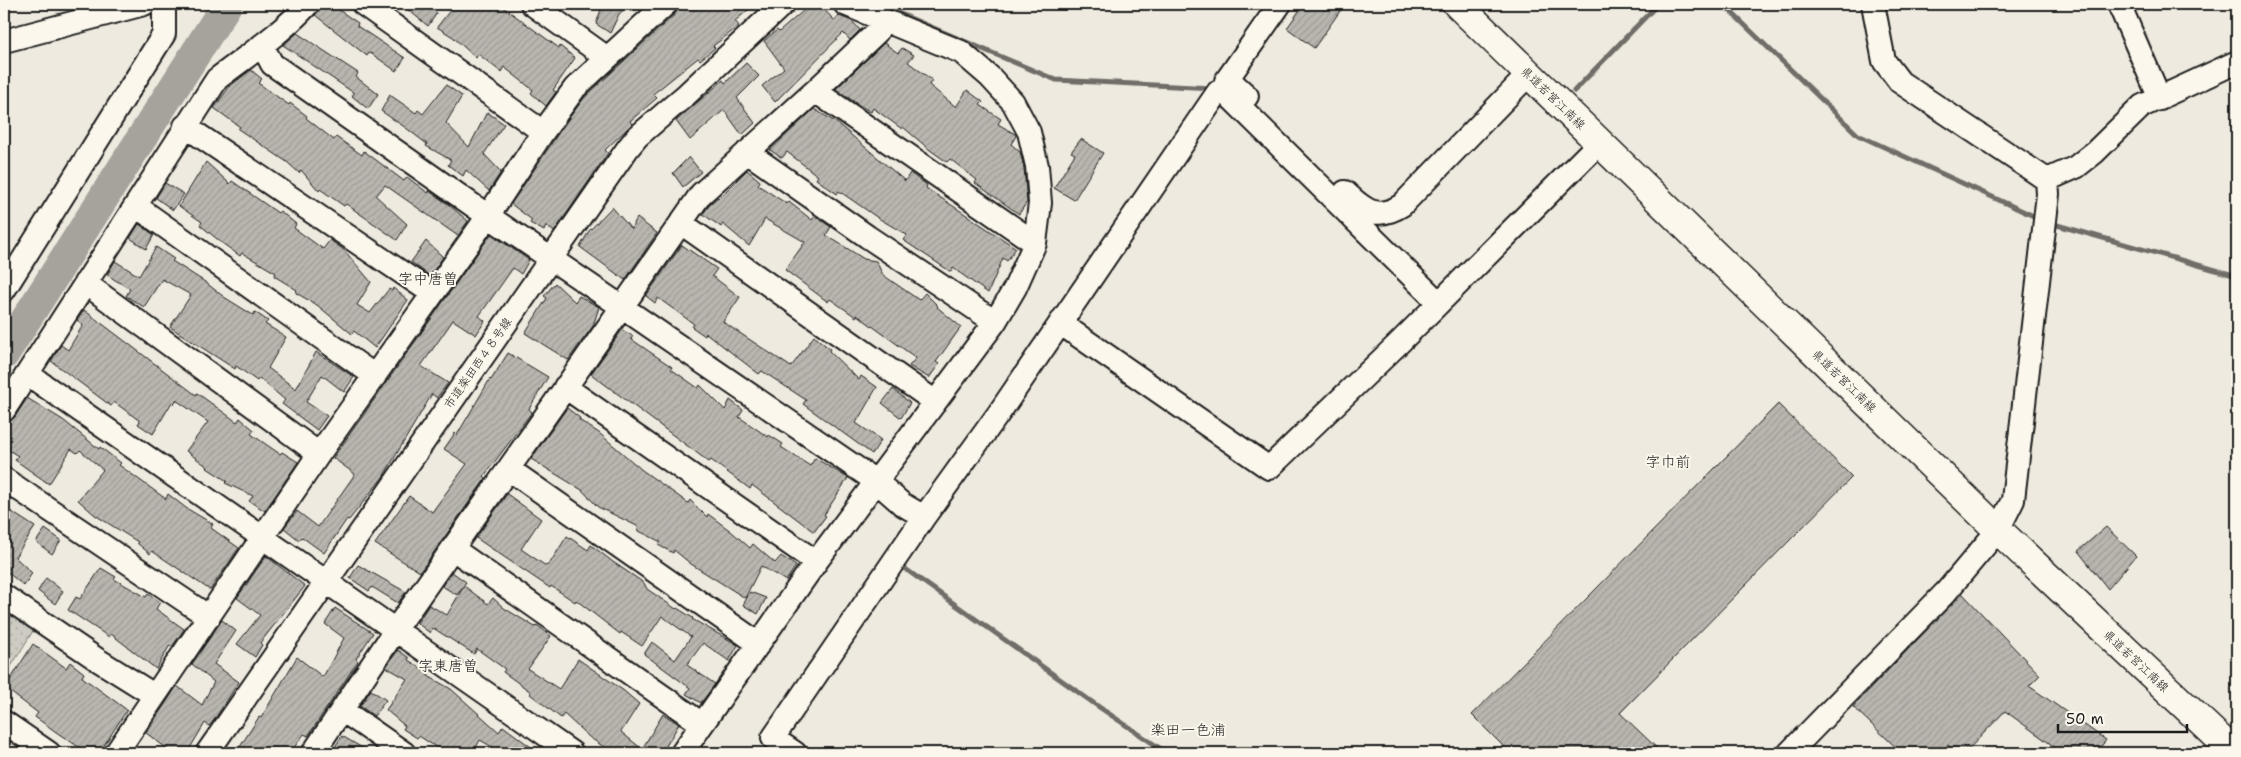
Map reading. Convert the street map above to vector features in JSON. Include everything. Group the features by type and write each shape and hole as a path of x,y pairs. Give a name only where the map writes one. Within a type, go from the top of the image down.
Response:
{"main road":[{"name":"県道若宮江南線","path":"1457,4 1998,530 2235,753"}],"street":[{"path":"4,41 144,4"},
{"path":"4,290 164,34 164,4"},
{"path":"4,410 217,79 262,45 308,4"},
{"path":"363,4 543,132"},
{"path":"532,4 607,58"},
{"path":"116,753 319,454 488,216 543,132 575,88 666,4"},
{"name":"市道楽田西４８号線","path":"207,753 637,137 688,94 783,4"},
{"path":"682,753 816,562 877,482 934,401 995,322 1015,288 1035,243 1040,203 1037,166 1029,132 1013,102 990,77 961,52 845,4"},
{"path":"1280,4 1226,81 1234,84 1362,209 1369,212 1390,212 1402,205 1529,74"},
{"path":"1873,4 1884,61 1900,82 2047,180"},
{"path":"2119,4 2160,99"},
{"path":"313,753 396,629 510,470 565,387 700,194 815,91 877,32 882,20"},
{"path":"262,45 272,64 488,216 877,482 902,504 924,518"},
{"path":"2047,180 2076,167 2095,152 2142,106 2237,62"},
{"path":"815,91 1035,243"},
{"path":"795,753 773,738 924,518 999,413 1218,92 1227,94 1439,304"},
{"path":"185,126 432,293"},
{"path":"1060,323 1269,468 1439,304 1599,143"},
{"path":"748,152 995,322"},
{"path":"1789,753 1946,592 1998,530 2013,500 2048,194 2047,180"},
{"path":"136,206 375,376"},
{"path":"681,223 934,401"},
{"path":"85,284 319,454"},
{"path":"28,375 572,753"},
{"path":"565,387 816,562"},
{"path":"510,470 760,644"},
{"path":"4,479 209,617"},
{"path":"453,548 702,724"},
{"path":"4,596 98,660 154,695"},
{"path":"342,710 404,753"},
{"path":"4,722 49,753"}],"shaded area":[{"path":"4,603 36,626 4,678"}],"building":[{"path":"321,4 330,4 358,23 357,26 405,58 396,71 372,54 369,53 367,56 315,15"},
{"path":"401,4 425,4 437,13 428,26"},
{"path":"455,4 499,4 575,58 553,90 556,92 546,106 531,93 533,90 504,67 501,72 478,54 476,58 453,37 437,27"},
{"path":"603,4 630,4 619,14 610,33 596,24"},
{"path":"681,4 755,4 735,21 739,26 713,46 715,48 700,60 698,58 653,94 657,98 630,121 632,124 605,150 608,153 554,232 546,225 544,231 530,223 532,220 511,204 566,122 585,97 675,14"},
{"path":"811,4 819,4 834,20 839,16 852,21 860,30 850,40 843,33 775,102 762,86 784,68 764,41 777,30 779,32"},
{"path":"1304,4 1345,4 1314,48 1287,28"},
{"path":"297,33 358,73 356,77 378,94 368,109 352,96 354,93 283,45"},
{"path":"884,43 898,53 902,48 914,55 908,62 932,80 929,85 956,107 967,90 983,102 980,105 1001,119 998,124 1015,134 1016,136 1011,144 1020,152 1024,168 1027,202 1019,214 975,183 977,180 950,159 947,162 903,127 902,129 873,108 871,112 836,89"},
{"path":"746,63 759,76 737,98 755,123 742,135 724,110 690,140 676,121 723,80 725,83"},
{"path":"251,70 262,79 258,83 289,105 290,103 334,140 336,137 362,155 364,151 404,181 407,177 428,193 429,191 448,204 468,221 458,236 385,185 376,196 407,224 397,240 346,204 344,206 320,189 319,191 301,170 299,173 287,162 238,129 240,127 214,108 230,86"},
{"path":"446,85 462,96 446,123 469,147 487,112 504,124 484,154 501,172 489,191 466,170 463,176 448,165 451,160 426,146 427,144 381,111 390,95 416,113 418,110 423,114"},
{"path":"814,109 837,123 905,181 910,173 927,185 926,188 1016,248 1007,261 1003,258 988,293 953,268 951,272 903,240 907,235 839,191 837,194 816,179 818,176 787,152 782,158 770,150"},
{"path":"1081,139 1103,153 1074,200 1054,188 1075,154 1071,152"},
{"path":"689,157 701,172 683,187 673,173"},
{"path":"206,162 230,184 232,181 278,213 280,211 296,224 294,228 323,249 330,240 344,250 371,282 357,305 370,313 389,289 392,291 393,288 408,300 375,348 354,331 352,334 317,305 296,293 297,290 274,276 276,273 242,253 240,256 222,243 200,225 202,222 179,206"},
{"path":"747,170 760,181 758,185 787,204 789,202 812,220 815,216 831,227 826,235 864,259 876,261 883,275 919,300 925,293 937,307 961,327 936,362 939,364 929,378 909,366 916,358 857,315 856,317 830,299 828,302 785,270 805,242 765,219 749,246 723,224 721,227 703,214 711,203 719,198"},
{"path":"165,183 184,194 173,210 156,198"},
{"path":"612,207 631,229 637,218 657,233 625,280 580,247 589,231"},
{"path":"139,224 154,235 146,249 130,238"},
{"path":"491,234 529,260 521,274 513,268 479,316 485,321 476,335 453,320 421,366 448,383 437,398 432,394 383,477 349,520 347,519 324,553 302,537 299,540 284,528 297,511 318,527 355,474 333,458"},
{"path":"426,241 443,257 430,276 411,262"},
{"path":"682,245 717,269 712,276 740,297 723,322 791,367 814,336 830,349 829,351 859,380 861,376 877,387 856,423 881,440 872,454 803,404 806,400 762,371 759,374 706,333 705,336 692,327 694,324 658,298 655,303 646,296"},
{"path":"156,247 174,259 172,261 205,282 224,297 253,315 255,312 268,321 265,324 286,337 268,368 296,389 316,352 354,377 344,392 322,375 306,402 327,416 317,430 282,404 285,400 259,378 257,381 236,366 235,369 170,327 191,295 162,279 144,307 126,296 130,289 107,275 115,261 139,276"},
{"path":"555,283 575,302 579,296 599,307 593,326 568,360 525,333 547,298 544,296"},
{"path":"84,310 196,395 197,393 237,422 240,418 254,430 251,434 280,454 282,452 298,462 265,511 249,501 253,496 225,483 227,481 186,451 208,422 176,400 174,404 172,402 153,434 138,424 140,421 114,402 111,406 51,361 61,345 68,350 83,325 77,320"},
{"path":"622,330 633,336 631,339 672,367 671,369 698,388 700,385 725,410 730,400 743,410 739,417 768,437 769,435 783,444 781,447 810,466 815,458 848,478 824,515 826,516 814,532 752,485 750,489 711,460 709,462 591,374"},
{"path":"508,353 548,377 529,409 532,412 484,476 486,478 420,572 375,544 409,496 432,512 467,464 444,449 455,433 457,435 490,379"},
{"path":"893,389 910,403 901,418 882,403"},
{"path":"27,398 63,420 99,449 100,447 121,463 119,465 166,499 168,494 186,508 213,524 211,528 239,548 210,590 152,551 150,554 138,542 95,515 78,500 103,470 80,450 77,453 71,449 49,484 15,460 18,456 4,447 4,424 15,417"},
{"path":"1778,404 1852,477 1620,713 1662,753 1510,753 1472,715"},
{"path":"567,408 580,418 579,420 599,433 642,470 688,503 690,500 707,517 708,514 750,548 753,544 775,563 781,556 796,566 786,581 761,566 745,598 691,564 674,550 673,553 658,545 661,542 637,530 639,527 598,507 582,490 531,459"},
{"path":"507,494 541,519 521,549 546,566 550,563 567,536 588,550 591,545 644,583 647,589 676,609 738,645 729,661 703,643 687,665 715,684 701,703 686,694 690,688 644,654 652,642 675,660 691,637 662,616 642,646 621,632 620,634 576,600 575,602 551,586 550,588 476,538"},
{"path":"4,507 35,527 15,557 32,573 24,586 6,571 4,574"},
{"path":"2106,527 2136,556 2108,589 2078,551"},
{"path":"45,529 61,540 52,554 36,542"},
{"path":"266,556 305,586 260,643 262,645 255,657 237,644 260,615 237,598"},
{"path":"358,565 406,592 398,603 372,587 369,591 350,578"},
{"path":"101,568 116,577 114,579 146,597 148,594 160,602 156,609 184,629 172,647 170,645 156,669 111,634 109,637 68,610 76,597 80,599"},
{"path":"452,572 466,582 457,595 442,586"},
{"path":"46,578 63,591 55,604 38,591"},
{"path":"464,586 488,604 493,598 504,608 535,627 537,625 551,636 528,669 559,689 578,659 624,691 639,704 621,732 642,749 663,714 679,724 662,753 613,753 589,737 564,714 561,718 530,694 531,692 503,672 505,669 477,649 474,654 433,628 430,633 417,623 429,605 447,615"},
{"path":"750,592 766,598 758,614 743,605"},
{"path":"1962,593 2040,675 2029,686 2106,740 2096,753 2063,753 2005,711 1965,753 1958,753 1948,745 1940,753 1902,753 1853,707"},
{"path":"335,608 373,633 356,659 358,661 308,736 304,734 290,753 236,753 259,717 261,718 297,657 323,677 344,638 325,624"},
{"path":"222,620 236,631 214,664 239,682 214,720 209,726 205,723 187,753 173,753 146,733 177,686 202,705 214,682 192,664"},
{"path":"33,644 66,668 70,662 84,673 82,677 127,710 99,753 88,753 59,734 35,717 38,713 5,688"},
{"path":"398,650 409,658 408,660 429,673 428,676 451,689 499,732 503,726 539,753 503,753 480,740 473,753 445,753 419,736 417,738 403,729 405,726 386,710 407,679 386,667"},
{"path":"371,690 386,700 374,716 360,706"},
{"path":"342,736 371,753 331,753"}],"waterway":[{"path":"4,354 227,4"},
{"path":"877,4 1056,80 1213,88"},
{"path":"1574,91 1658,4"},
{"path":"1723,4 1858,135 2040,219"},
{"path":"2050,223 2237,276"},
{"path":"904,568 1167,753"}],"district":[{"name":"字中唐曽","path":"428,279"},
{"name":"字巾前","path":"1668,462"},
{"name":"字東唐曽","path":"448,666"},
{"name":"楽田一色浦","path":"1188,730"}]}
